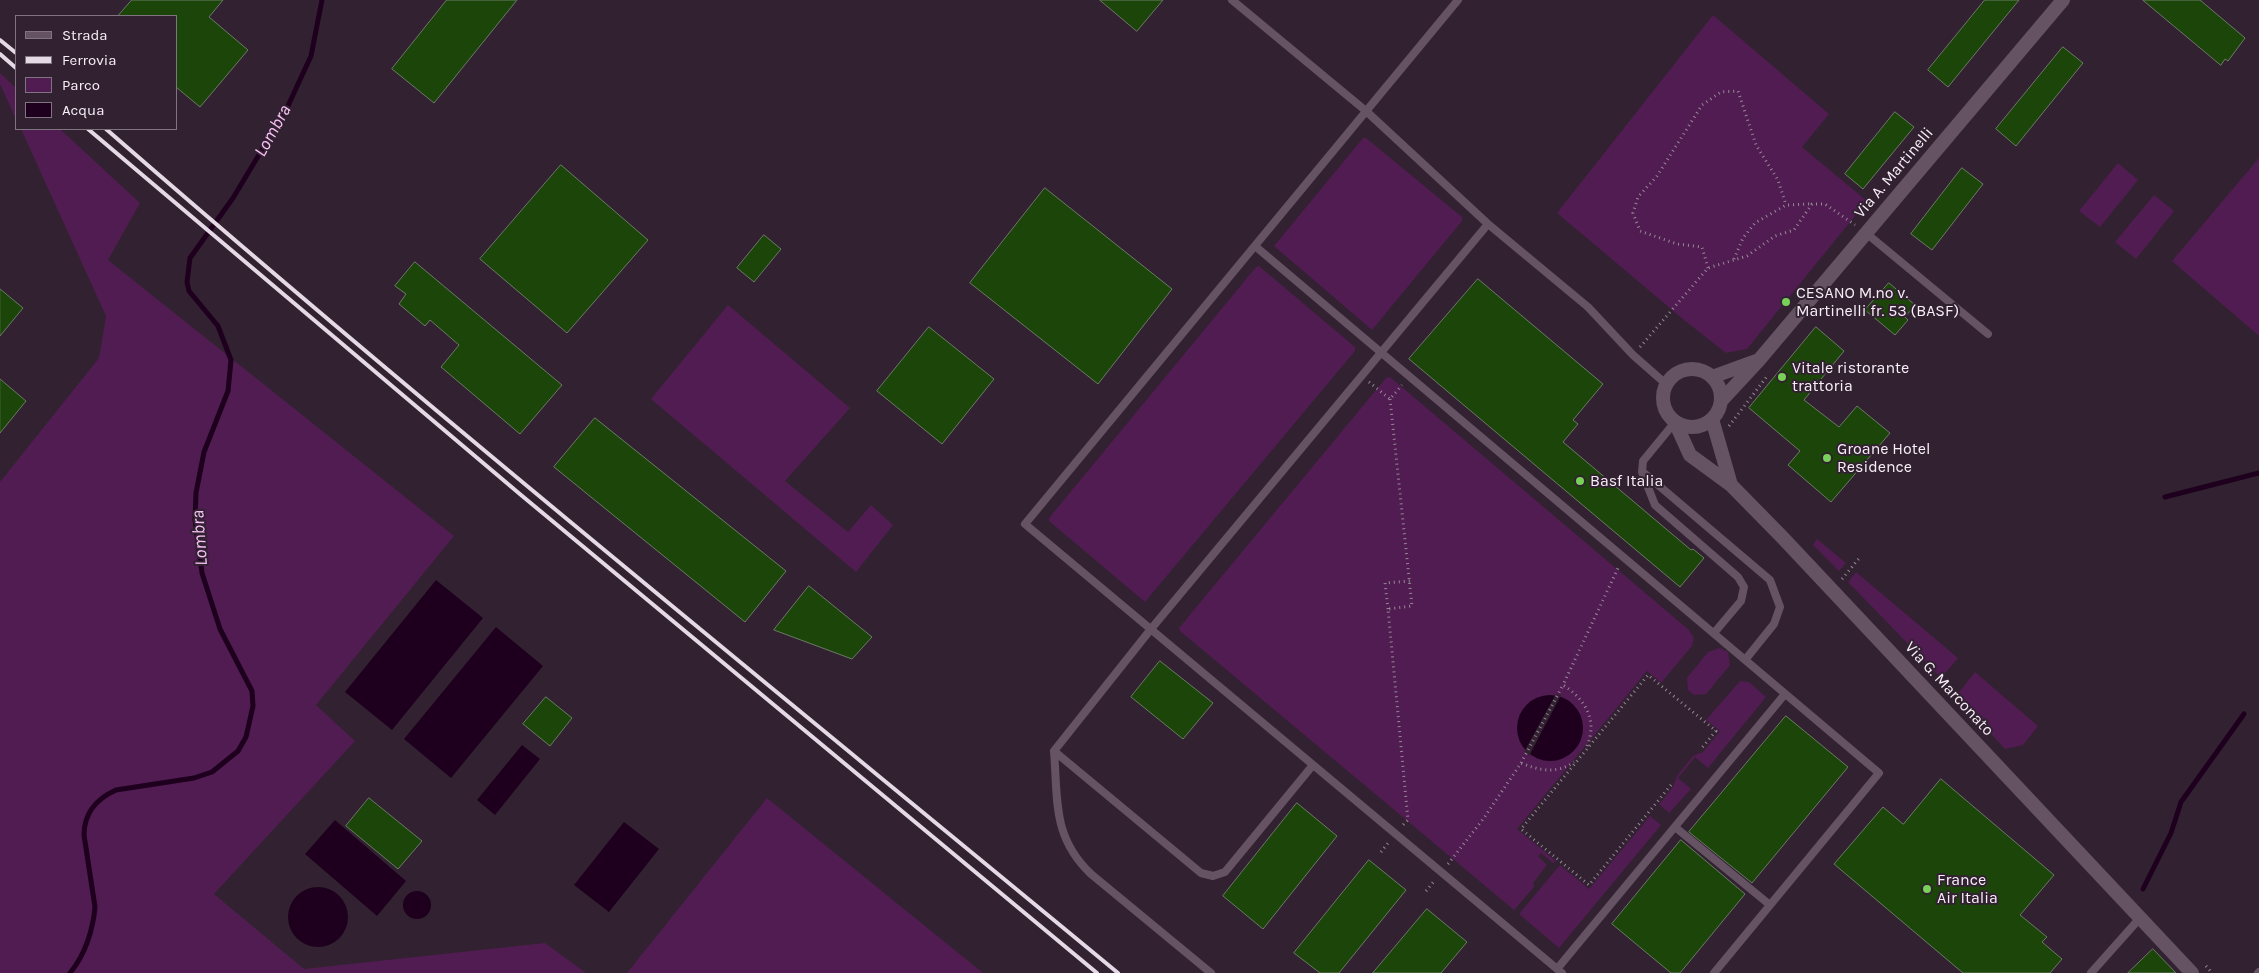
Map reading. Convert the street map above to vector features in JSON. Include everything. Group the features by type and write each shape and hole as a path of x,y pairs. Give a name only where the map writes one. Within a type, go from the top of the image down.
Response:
{"street":[{"name":"Via A. Martinelli","path":"1721,401 1759,360 2059,4"},
{"path":"1712,377 1759,360"},
{"path":"1684,370 1703,371 1712,377 1720,391 1721,401 1712,419 1695,427 1675,422 1668,415 1663,404 1666,384 1672,376 1684,370"},
{"name":"Via G. Marconato","path":"1712,419 1731,486"},
{"name":"Via G. Marconato","path":"1675,422 1690,455 1731,486 2192,973"}],"lane":[{"path":"1232,0 1366,111 1488,224 1588,307 1632,354 1666,384"},
{"path":"1458,0 1025,524 1560,971 1675,827 1785,694"},
{"path":"1211,973 1091,874 1074,856 1063,834 1057,810 1054,751 1152,629 1488,224"},
{"path":"1866,233 1988,334"},
{"path":"1255,246 1879,773 1714,973"},
{"path":"1675,422 1643,461 1642,472 1655,505 1738,577 1744,588 1741,601 1714,633"},
{"path":"1642,472 1770,580 1780,607 1774,624 1745,660"},
{"path":"1054,751 1202,873 1213,876 1225,872 1313,765"},
{"path":"1675,827 1770,905"},
{"path":"2091,973 2140,918"}],"path":[{"path":"1708,268 1702,247 1677,244 1640,230 1633,214 1638,197 1657,176 1702,105 1722,92 1738,91 1756,145 1778,180 1786,205"},
{"path":"1632,354 1708,268 1747,256 1775,236 1794,230 1812,204"},
{"path":"1734,260 1743,238 1755,223 1786,205 1825,204 1866,233"},
{"path":"1727,429 1772,370 1759,360"},
{"path":"1362,376 1390,399 1412,606 1388,609"},
{"path":"1390,399 1410,376"},
{"path":"1426,891 1484,818 1521,763 1563,685 1624,557"},
{"path":"1835,572 1848,586"},
{"path":"1381,852 1408,820 1385,583 1410,581"},
{"path":"1671,785 1589,885 1521,829 1648,675 1716,731 1700,750"},
{"path":"1521,763 1537,769 1552,771 1572,764 1583,754 1591,733 1591,719 1582,700 1563,685"},
{"path":"2199,959 2212,973"}],"green space":[{"path":"1713,15 1829,114 1802,147 1867,201 1747,349 1726,353 1557,213"},
{"path":"0,73 15,87 15,117 0,84"},
{"path":"21,130 61,130 140,203 108,260 454,536 316,705 355,741 214,894 304,969 545,943 586,973 0,973 0,482 99,358 106,316"},
{"path":"1363,138 1366,138 1462,217 1462,221 1372,330 1274,246"},
{"path":"2259,158 2259,336 2172,261"},
{"path":"2118,163 2138,180 2100,227 2079,211"},
{"path":"2154,195 2174,211 2136,259 2115,242"},
{"path":"1259,266 1355,347 1355,351 1145,602 1049,521 1049,518 1256,267"},
{"path":"728,305 850,408 785,481 848,532 871,505 893,525 856,572 651,399"},
{"path":"1390,377 1689,630 1694,638 1692,646 1661,683 1647,671 1517,829 1556,861 1553,863 1541,853 1538,856 1547,865 1533,883 1534,887 1514,910 1180,631 1179,628 1386,378"},
{"path":"1817,539 1846,563 1839,571 1813,545"},
{"path":"1856,572 1958,658 1941,678 1848,582"},
{"path":"1720,648 1728,652 1730,665 1706,694 1694,695 1688,690 1687,678 1708,652"},
{"path":"1975,672 2038,726 2023,745 2005,749 1956,696"},
{"path":"1740,681 1749,682 1766,697 1708,768 1695,757 1678,778 1691,789 1669,813 1659,804 1673,787 1677,776 1693,756 1703,752 1720,731 1706,720"},
{"path":"767,798 983,973 627,973"},
{"path":"1650,816 1661,825 1559,948 1519,914 1560,865 1589,889"}],"water":[{"path":"436,580 483,618 392,730 345,692"},
{"path":"496,627 543,666 451,778 404,739"},
{"path":"1550,695 1562,698 1573,705 1580,716 1583,728 1580,740 1573,751 1562,758 1550,761 1538,758 1527,751 1520,740 1517,728 1520,716 1527,705 1538,698"},
{"path":"522,745 540,759 495,815 477,800"},
{"path":"335,820 406,881 377,916 305,854"},
{"path":"624,822 659,849 609,912 574,885"},
{"path":"312,887 324,887 335,892 343,900 348,911 346,929 335,942 324,947 312,947 301,942 293,934 288,923 288,911 293,900 301,892"},
{"path":"417,891 427,895 431,905 427,915 417,919 407,915 403,905 407,895"}],"pier":[{"path":"1556,694 1561,695 1529,756 1524,752"}],"building":[{"path":"132,0 223,0 209,17 248,50 200,107 178,89 178,15 119,15"},
{"path":"447,0 517,0 434,103 392,69"},
{"path":"1100,0 1163,0 1137,31"},
{"path":"1985,0 2019,0 1948,87 1928,70"},
{"path":"2143,0 2200,0 2245,38 2228,61 2225,59 2221,65"},
{"path":"2063,47 2083,63 2016,146 1996,129"},
{"path":"1895,112 1914,127 1863,189 1845,174"},
{"path":"561,165 648,240 567,333 480,259"},
{"path":"1962,168 1983,184 1932,250 1911,234"},
{"path":"1045,188 1172,289 1098,384 970,283"},
{"path":"764,235 781,249 754,282 737,268"},
{"path":"415,262 562,385 520,434 441,367 459,345 430,320 425,326 399,304 406,294 395,286"},
{"path":"1478,279 1603,384 1573,420 1578,424 1563,442 1691,550 1693,549 1704,558 1680,587 1409,359"},
{"path":"1889,283 1915,305 1905,317 1908,320 1895,335 1865,310"},
{"path":"0,289 23,308 0,336"},
{"path":"929,327 994,379 942,444 877,391"},
{"path":"1816,327 1844,351 1804,400 1839,427 1857,406 1890,433 1831,502 1788,465 1800,451 1749,408"},
{"path":"0,379 26,401 0,433"},
{"path":"595,418 786,571 745,622 554,467"},
{"path":"809,586 872,637 852,659 774,630"},
{"path":"1160,661 1213,703 1183,739 1131,697"},
{"path":"546,697 572,718 550,746 523,724"},
{"path":"1786,716 1848,767 1752,883 1689,832"},
{"name":"France Air Italia","path":"1941,779 2054,875 2020,915 2047,937 2042,942 2062,959 2050,973 1963,973 1834,864 1883,807 1903,824"},
{"path":"369,798 422,841 398,869 346,826"},
{"path":"1297,803 1337,836 1263,929 1223,896"},
{"path":"1681,840 1745,894 1680,973 1671,973 1612,924"},
{"path":"1369,860 1406,890 1339,973 1320,973 1294,953"},
{"path":"1427,909 1467,942 1441,973 1373,973"},
{"path":"2153,949 2176,973 2128,973"}],"waterway":[{"name":"Lombra","path":"70,973 84,950 94,916 95,907 84,835 86,820 92,808 97,802 116,790 194,778 212,772 238,751 246,737 253,706 252,691 220,629 202,573 195,520 196,493 204,452 228,391 231,360 218,326 189,291 187,282 190,258 233,198 287,108 311,56 322,0"},
{"path":"2165,497 2259,473"},
{"path":"2143,889 2171,833 2181,802 2244,714"}],"railway":[{"path":"0,40 15,52"},
{"path":"0,54 15,67"},
{"path":"89,130 521,495 1097,973"},
{"path":"107,130 482,449 1118,973"}],"place":[{"name":"CESANO M.no v. Martinelli fr. 53 (BASF)","path":"1786,302"},
{"name":"Vitale ristorante trattoria","path":"1782,377"},
{"name":"Groane Hotel Residence","path":"1827,458"},
{"name":"Basf Italia","path":"1580,481"},
{"name":"France Air Italia","path":"1927,889"}]}
